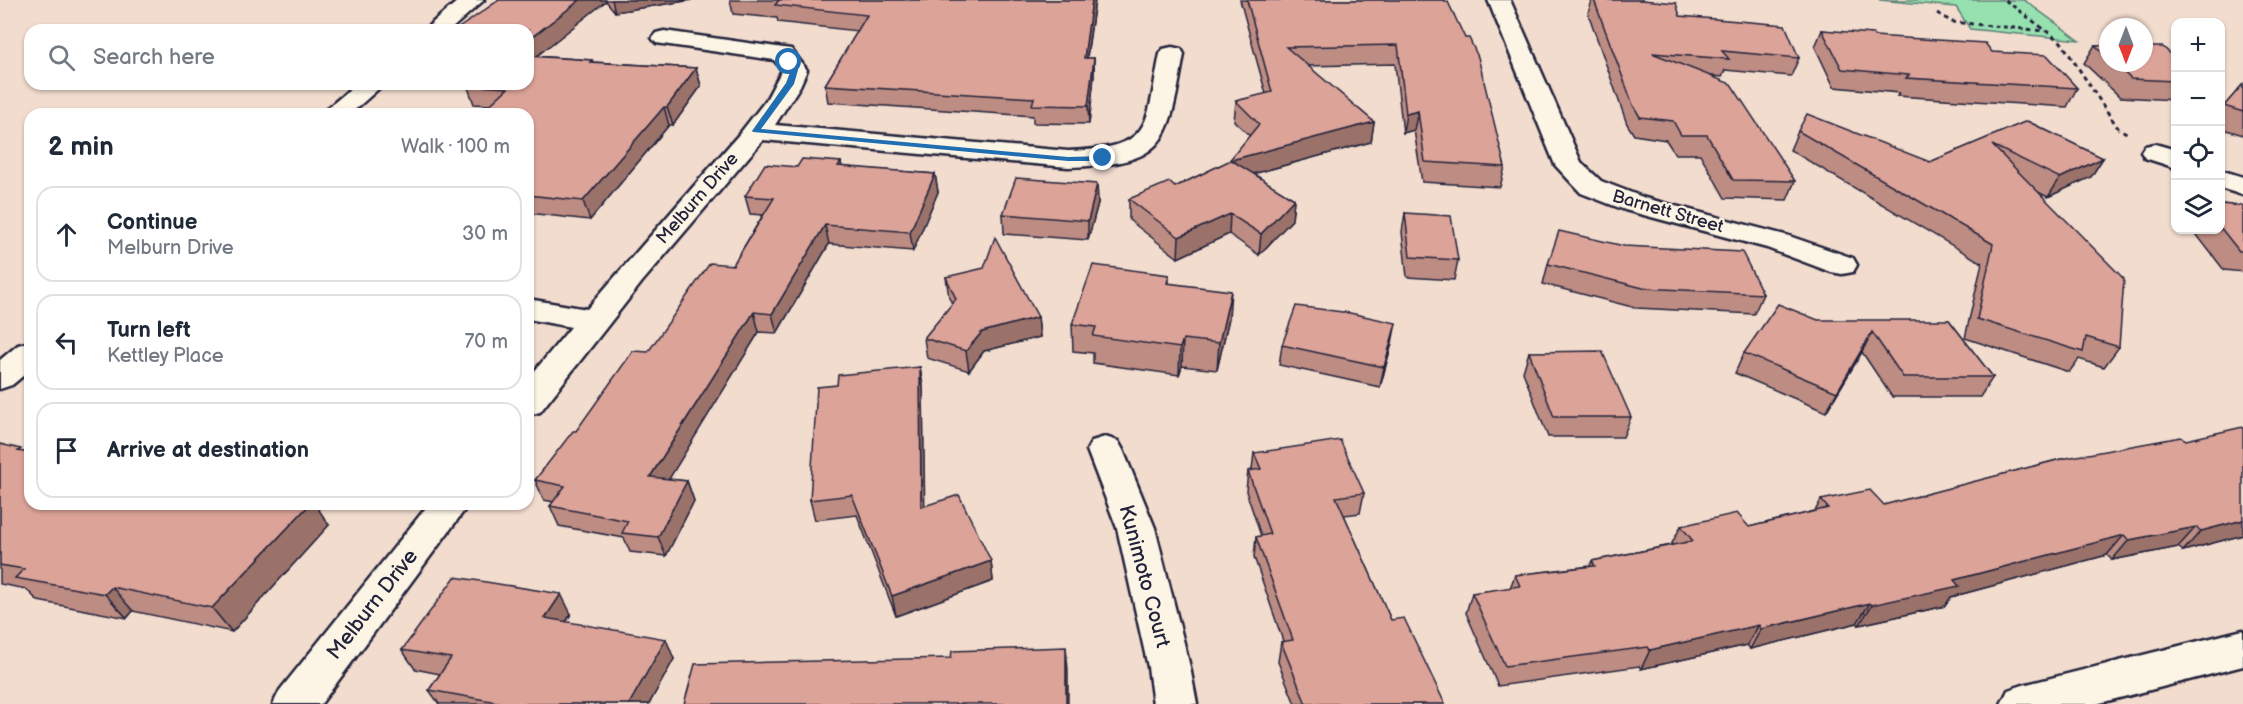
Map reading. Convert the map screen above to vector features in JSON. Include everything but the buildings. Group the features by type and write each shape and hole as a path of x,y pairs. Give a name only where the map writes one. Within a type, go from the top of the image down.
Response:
{"street":[{"path":"443,24 473,0"},
{"name":"Barnett Street","path":"1499,0 1569,165 1591,187 1635,204 1778,242 1842,265"},
{"name":"Melburn Drive","path":"534,395 592,321 756,131 790,84 795,70 782,54 664,38"},
{"path":"756,131 1068,159 1103,158 1127,151 1148,139 1158,122 1172,54"},
{"path":"341,108 364,90"},
{"path":"2225,180 2243,187"},
{"path":"534,310 592,321"},
{"path":"0,377 24,358"},
{"name":"Kunimoto Court","path":"1105,450 1136,528 1169,667 1175,704"},
{"name":"Melburn Drive","path":"295,704 445,510"},
{"path":"2023,704 2243,648"}],"path":[{"path":"2005,0 2061,42 2118,128 2165,156"},
{"path":"1937,13 1952,22 2046,31"}],"green space":[{"path":"1879,0 2024,0 2079,40 1970,29 1956,7"}],"route":[{"path":"789,62 795,70 790,84 756,131 1068,159 1103,158"}]}
